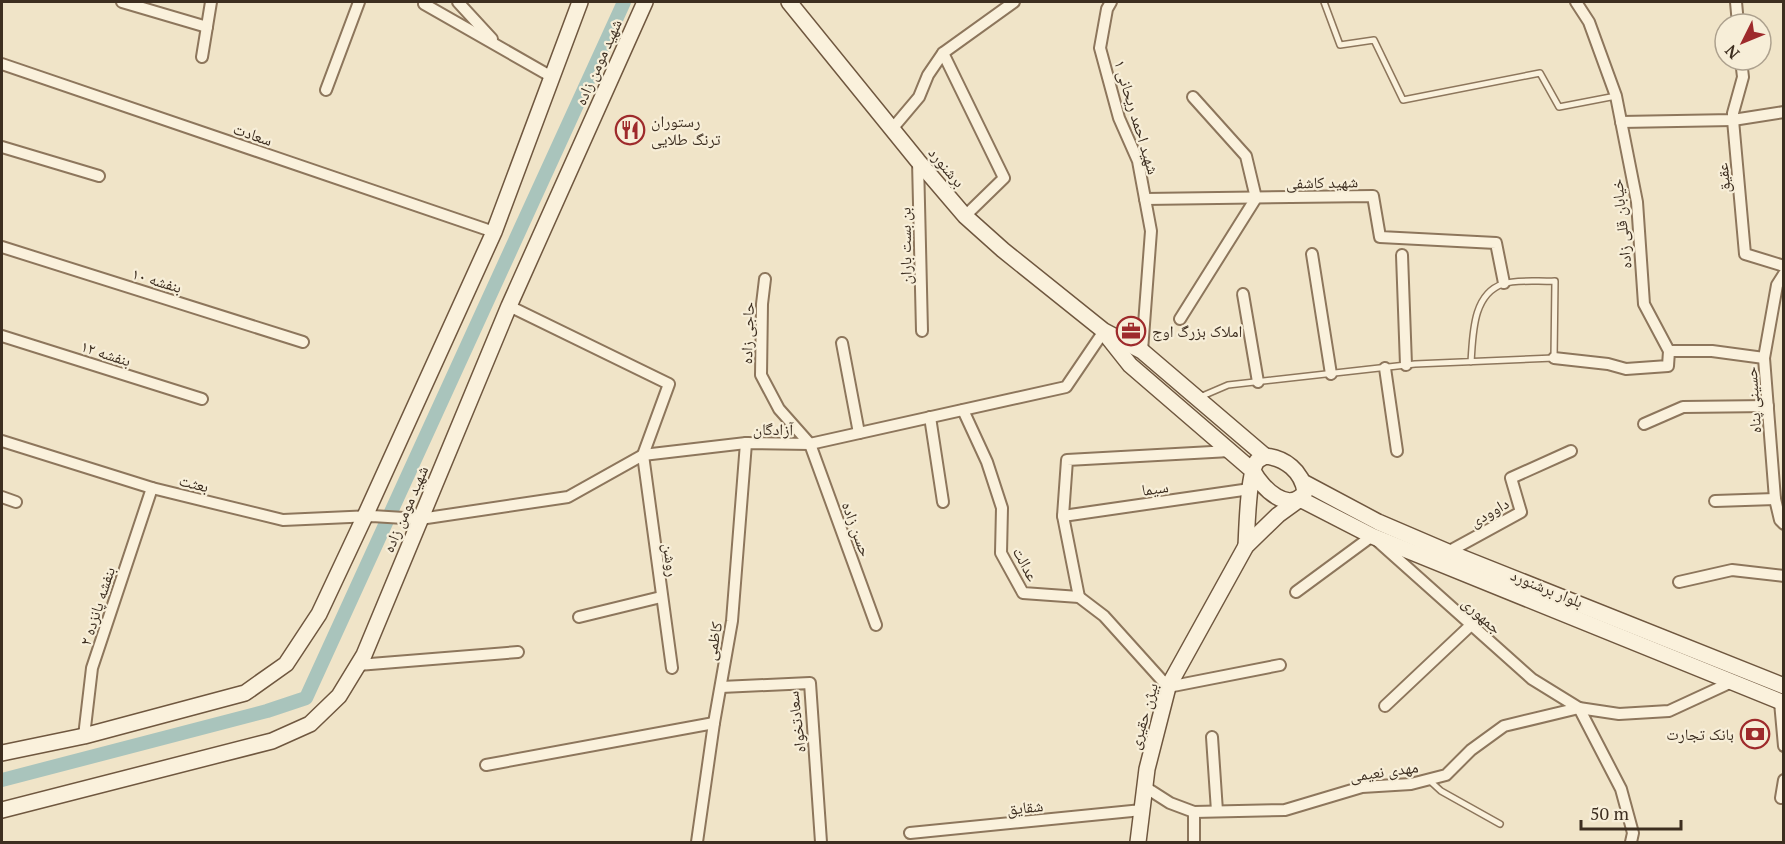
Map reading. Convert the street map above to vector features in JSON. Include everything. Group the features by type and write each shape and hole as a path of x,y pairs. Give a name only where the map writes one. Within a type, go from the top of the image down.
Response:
{"main road":[{"path":"2,753 84,736 245,693 286,664 318,614 366,516 494,232 580,2"},
{"name":"شهید مومن زاده","path":"2,810 272,741 310,724 339,696 364,655 509,306 645,2"},
{"name":"برشنورد","path":"789,2 965,216 1003,250 1104,331"},
{"path":"1104,331 1142,351 1265,456 1275,457 1286,463 1304,482 1305,492 1300,498 1278,515 1246,546"},
{"path":"1104,331 1130,365 1253,471 1259,482 1269,492 1282,500 1293,501 1300,498"},
{"path":"1246,546 1253,471 1257,461 1265,456"},
{"name":"بلوار برشنورد","path":"1304,482 1378,522 1448,552 1784,686"},
{"name":"بلوار برشنورد","path":"1300,498 1372,536 1782,702"},
{"name":"بیژن حقیری","path":"1138,843 1148,769 1168,687 1246,546"}],"street":[{"path":"122,2 207,27"},
{"path":"202,57 211,2"},
{"path":"326,90 359,2"},
{"path":"458,2 498,46"},
{"path":"892,129 919,97 928,75 943,53 1014,2"},
{"name":"شهید احمد ریحانی ۱","path":"1110,2 1100,48 1119,118 1138,161 1150,231 1142,351"},
{"name":"خیابان قلی زاده","path":"1576,2 1589,22 1616,96 1637,202 1644,304 1669,351"},
{"path":"424,4 552,77"},
{"path":"943,53 1004,177 965,216"},
{"name":"سعادت","path":"2,64 494,232"},
{"name":"عقیق","path":"1743,72 1733,120 1745,254 1784,266"},
{"path":"1180,319 1256,198 1246,156 1193,97"},
{"path":"1621,122 1733,120 1784,112"},
{"path":"2,147 99,176"},
{"name":"بن بست باران","path":"918,161 922,331"},
{"name":"شهید کاشفی","path":"1145,199 1373,196 1380,237 1496,243 1504,283"},
{"name":"بنفشه ۱۰","path":"2,247 303,342"},
{"path":"1312,254 1331,374"},
{"path":"1402,255 1406,365"},
{"name":"حسینی پناه","path":"1784,274 1778,285 1764,358 1775,499 1780,520 1784,524"},
{"name":"حاجی زاده","path":"765,279 762,304 761,375 779,409 810,444"},
{"path":"1243,294 1258,382"},
{"path":"509,306 669,384 643,455"},
{"name":"آزادگان","path":"402,518 420,519 568,497 643,455 746,443 810,444 1066,387 1104,331"},
{"name":"بنفشه ۱۲","path":"2,336 202,399"},
{"path":"842,343 859,433"},
{"path":"1554,358 1608,364 1626,369 1668,366 1669,351 1712,351 1764,358"},
{"path":"1385,368 1397,451"},
{"path":"1644,424 1683,407 1768,406"},
{"name":"عدالت","path":"963,410 987,462 1002,507 1001,553 1023,593 1079,597"},
{"path":"930,417 943,502"},
{"name":"بعثت","path":"2,441 152,488 283,520 366,516 402,518"},
{"name":"کاظمی","path":"697,843 714,723 732,621 746,443"},
{"name":"حسن زاده","path":"810,444 876,624"},
{"name":"داوودی","path":"1448,552 1521,512 1512,478 1571,450"},
{"path":"1230,451 1068,460 1063,516 1079,597 1104,616 1168,687 1280,665"},
{"name":"روشن","path":"643,455 672,668"},
{"name":"بنفشه پانزده ۲","path":"84,736 92,668 152,488"},
{"name":"سیما","path":"1063,516 1250,489"},
{"path":"2,497 16,502"},
{"path":"1715,501 1775,499"},
{"path":"1296,592 1372,536"},
{"name":"جمهوری","path":"1372,536 1532,680 1579,708 1619,714 1669,711 1734,681"},
{"path":"1679,582 1732,570 1784,576"},
{"path":"579,617 661,597"},
{"path":"1385,706 1471,625"},
{"path":"358,665 518,652"},
{"name":"سعادتخواه","path":"721,687 810,683 821,843"},
{"path":"1782,702 1784,746"},
{"path":"1579,708 1620,789 1634,833 1630,843"},
{"name":"مهدی نعیمی","path":"1145,787 1170,803 1194,812 1286,810 1362,787 1411,784 1446,775 1471,750 1504,726 1579,708"},
{"path":"486,765 714,723"},
{"path":"1212,737 1217,811"},
{"path":"1781,798 1784,780"},
{"name":"شقایق","path":"910,834 1142,810"},
{"path":"1194,812 1194,843"}],"lane":[{"path":"1324,2 1340,45 1374,40 1403,100 1540,73 1559,107 1616,96"},
{"path":"1198,399 1228,385 1406,365 1471,362 1554,358 1556,281 1504,283 1491,290 1475,313 1471,362"},
{"path":"1429,780 1441,791 1500,824"}],"waterway":[{"path":"2,780 267,711 306,698 624,2"}],"place":[{"name":"رستوران ترنگ طلایی","path":"630,130"},
{"name":"املاک بزرگ اوج","path":"1131,331"},
{"name":"بانک تجارت","path":"1755,734"}]}
